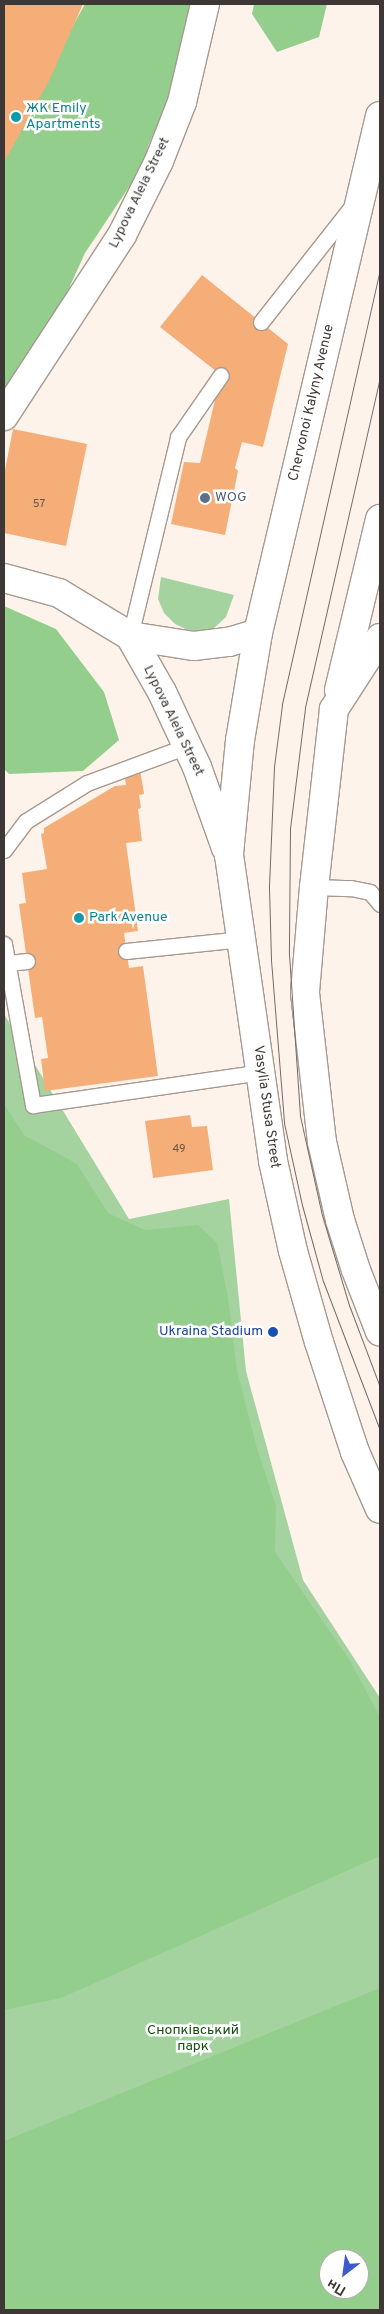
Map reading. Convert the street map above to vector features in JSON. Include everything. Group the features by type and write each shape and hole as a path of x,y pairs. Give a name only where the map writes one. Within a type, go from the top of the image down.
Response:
{"main road":[{"name":"Lypova Aleia Street","path":"4,416 122,235 159,161 182,102 205,4"},
{"name":"Chervonoi Kalyny Avenue","path":"247,691 258,633 380,116"},
{"path":"380,519 334,709 314,887 305,993 322,1142 340,1220 356,1270 380,1332"},
{"name":"Lypova Aleia Street","path":"4,578 59,593 130,636 162,692 187,746 229,855"},
{"path":"130,636 194,646 229,642 258,633"},
{"path":"334,709 380,638"},
{"name":"Vasylia Stusa Street","path":"247,691 240,740 229,855 273,1161 296,1260 319,1342 355,1452 380,1509"}],"lane":[{"path":"261,322 360,196"},
{"path":"130,636 178,437 221,375"},
{"path":"4,850 26,821 87,783 187,746"},
{"path":"314,887 351,888 370,892 380,904"},
{"path":"126,951 242,939"},
{"path":"4,944 33,1105 260,1072"},
{"path":"8,963 27,961"}],"green space":[{"path":"85,4 192,4 175,85 148,146 145,163 85,253 65,297 4,389 4,138 13,128"},
{"path":"254,4 327,4 319,37 277,52 252,14"},
{"path":"161,577 234,595 226,617 211,631 188,630 175,624 164,613 158,599"},
{"path":"4,606 56,629 104,692 119,740 83,771 9,774 4,769"},
{"name":"Снопківський парк","path":"4,1014 129,1219 229,1199 246,1371 303,1580 380,1698 380,2310 4,2310"},
{"path":"4,1104 24,1135 77,1164 108,1213 145,1230 198,1225 217,1243 228,1297 237,1370 256,1445 276,1506 275,1552 349,1659 380,1717 380,1856 61,1998 4,2010"},
{"path":"380,1988 380,2310 4,2310 4,2141"}],"building":[{"name":"ЖК Emily Apartments","path":"4,4 83,4 49,81 4,162"},
{"path":"202,275 288,344 263,447 242,442 235,468 238,471 225,535 171,524 184,462 200,463 221,375 160,327"},
{"path":"13,429 87,444 66,546 4,533 4,475"},
{"name":"Park Avenue","path":"140,769 144,794 139,795 141,808 138,809 142,841 126,843 138,931 124,933 129,968 143,966 158,1076 45,1091 41,1059 48,1058 42,1017 35,1018 19,904 26,903 22,873 47,869 41,834 44,833 44,828 115,786 126,785 124,772"},
{"path":"190,1115 192,1127 207,1126 213,1170 153,1178 145,1121"}],"tram line":[{"path":"380,269 282,705 274,767 269,888 271,960 284,1123 302,1205 323,1281 380,1430"},
{"path":"380,377 305,708 290,828 289,954 300,1116 322,1215 349,1305 380,1387"}],"place":[{"name":"ЖК Emily Apartments","path":"16,117"},
{"name":"WOG","path":"205,498"},
{"name":"Park Avenue","path":"79,918"},
{"name":"Ukraina Stadium","path":"273,1332"}]}
